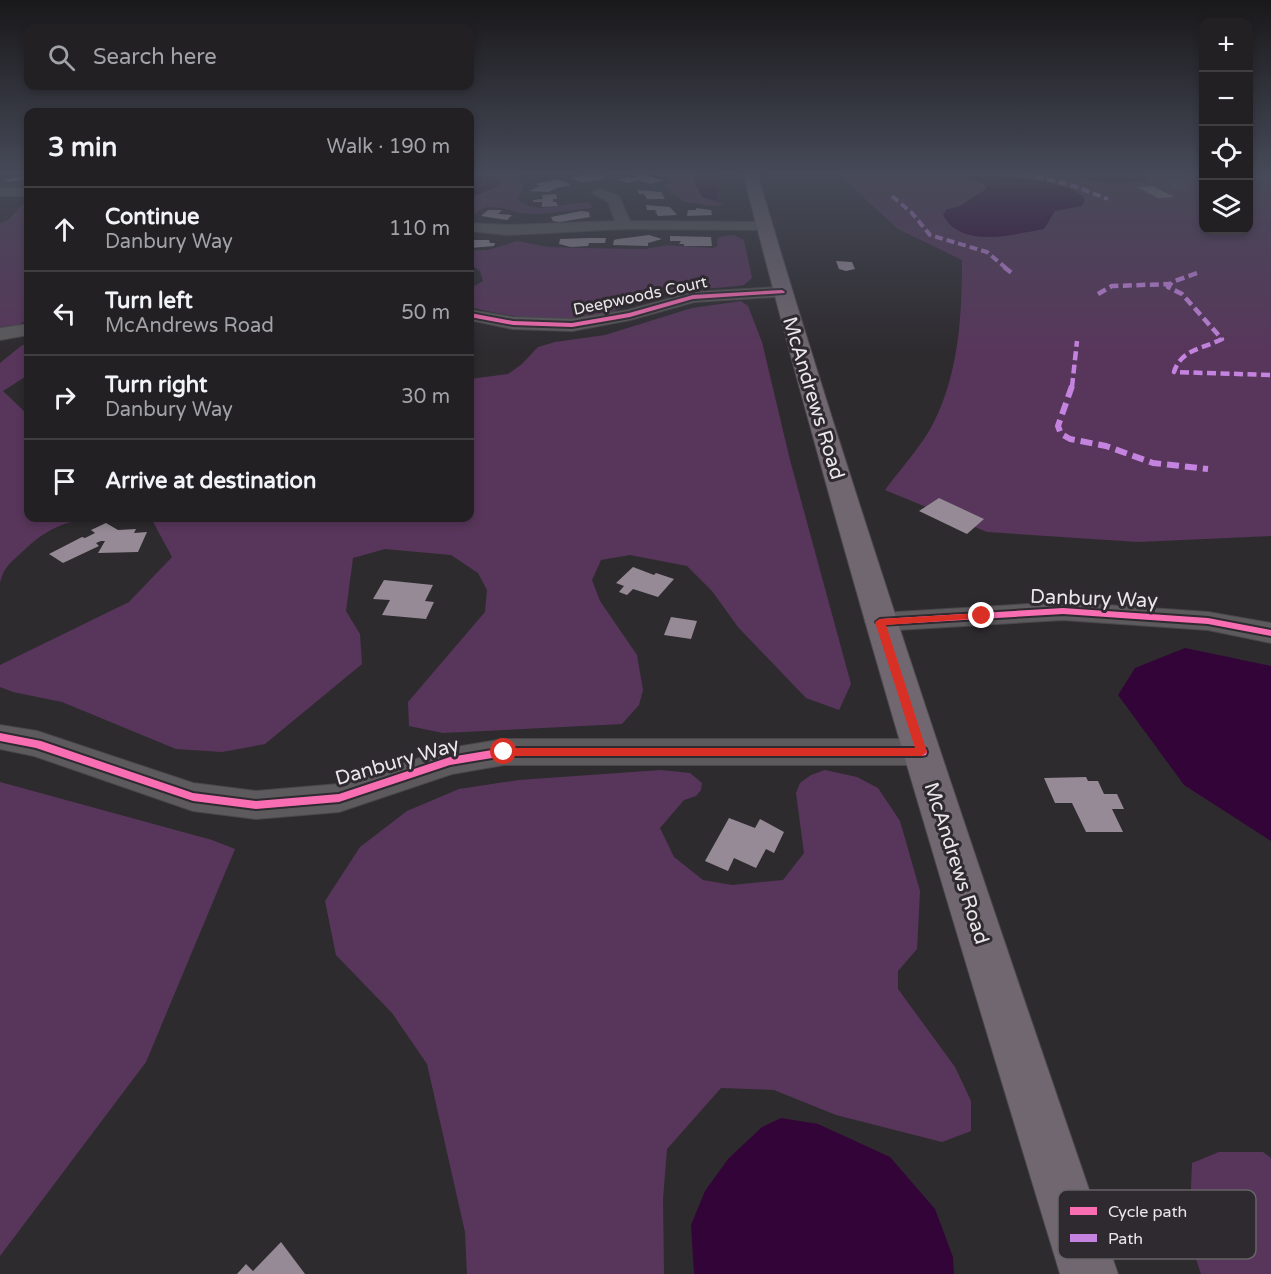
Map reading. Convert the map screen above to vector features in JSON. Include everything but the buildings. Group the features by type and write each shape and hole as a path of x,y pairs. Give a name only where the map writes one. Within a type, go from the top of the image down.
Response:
{"main road":[{"name":"McAndrews Road","path":"766,232 880,622 1062,1190"},
{"name":"McAndrews Road","path":"1084,1259 1089,1274"}],"street":[{"name":"Deepwoods Court","path":"474,316 513,323 572,325 630,315 693,297 782,292"},
{"path":"0,334 24,331"},
{"name":"Danbury Way","path":"880,622 1063,611 1208,621 1271,633"},
{"name":"Danbury Way","path":"0,737 38,744 193,797 256,806 339,798 450,761 504,752 922,752"}],"shaded area":[{"path":"0,232 24,232 24,322 19,325 0,327"},
{"path":"905,232 1271,232 1271,536 1138,542 987,532 885,490 924,440 942,403 954,363 961,301 962,260"},
{"path":"962,232 1024,232 989,237"},
{"path":"734,235 744,240 752,278 744,285 664,292 604,314 582,318 533,318 474,308 474,286 483,281 480,271 474,267 474,250 488,250 517,241 549,247 645,249 667,245 713,248 717,246 718,237"},
{"path":"741,301 748,306 762,342 790,460 851,684 839,710 806,698 738,627 712,591 687,566 630,555 601,560 592,580 600,601 637,655 643,690 639,705 622,724 443,733 409,726 408,702 485,612 487,590 478,573 451,555 385,549 353,558 346,611 360,634 362,664 265,744 222,752 176,749 62,702 13,692 0,687 0,665 129,602 172,557 153,522 474,522 474,378 508,374 522,364 538,347 555,342 605,335 692,308"},
{"path":"24,345 24,378 3,391 24,411 24,522 71,522 47,532 30,545 5,569 0,583 0,363"},
{"path":"1185,648 1271,666 1271,841 1184,785 1118,695 1135,668"},
{"path":"661,770 690,773 702,783 701,790 696,796 684,800 660,828 674,857 703,880 732,885 783,880 804,853 796,793 800,783 811,775 825,770 857,777 878,788 900,821 920,891 917,949 898,971 898,989 955,1067 971,1101 971,1131 942,1142 836,1115 774,1090 721,1088 667,1149 663,1199 664,1274 467,1274 465,1232 427,1064 392,1013 336,955 325,901 360,847 407,811 459,789 519,780"},
{"path":"0,782 212,840 235,849 146,1062 0,1256"},
{"path":"781,1118 818,1124 890,1157 935,1209 953,1257 954,1274 694,1274 691,1225 705,1191 728,1159 762,1127"},
{"path":"1219,1152 1263,1152 1271,1158 1271,1274 1201,1274 1196,1259 1256,1259 1256,1190 1191,1190 1192,1163"}],"marked path":[{"path":"927,232 987,252 1013,274"},
{"path":"1197,273 1172,282 1168,287 1182,294 1222,339 1186,353 1176,364 1174,372 1271,375"},
{"path":"1098,294 1112,286 1171,284"},
{"path":"1077,341 1073,362 1073,383 1058,426 1061,434 1070,439 1106,446 1153,463 1208,469"}],"cycle path":[{"path":"474,316 513,323 572,325 630,315 693,297 782,292"},
{"path":"880,622 1063,611 1208,621 1271,633"},
{"path":"0,737 37,744 193,797 256,805 339,798 450,761 504,752 922,752"}],"route":[{"path":"504,752 922,752 880,622 982,616"}]}
